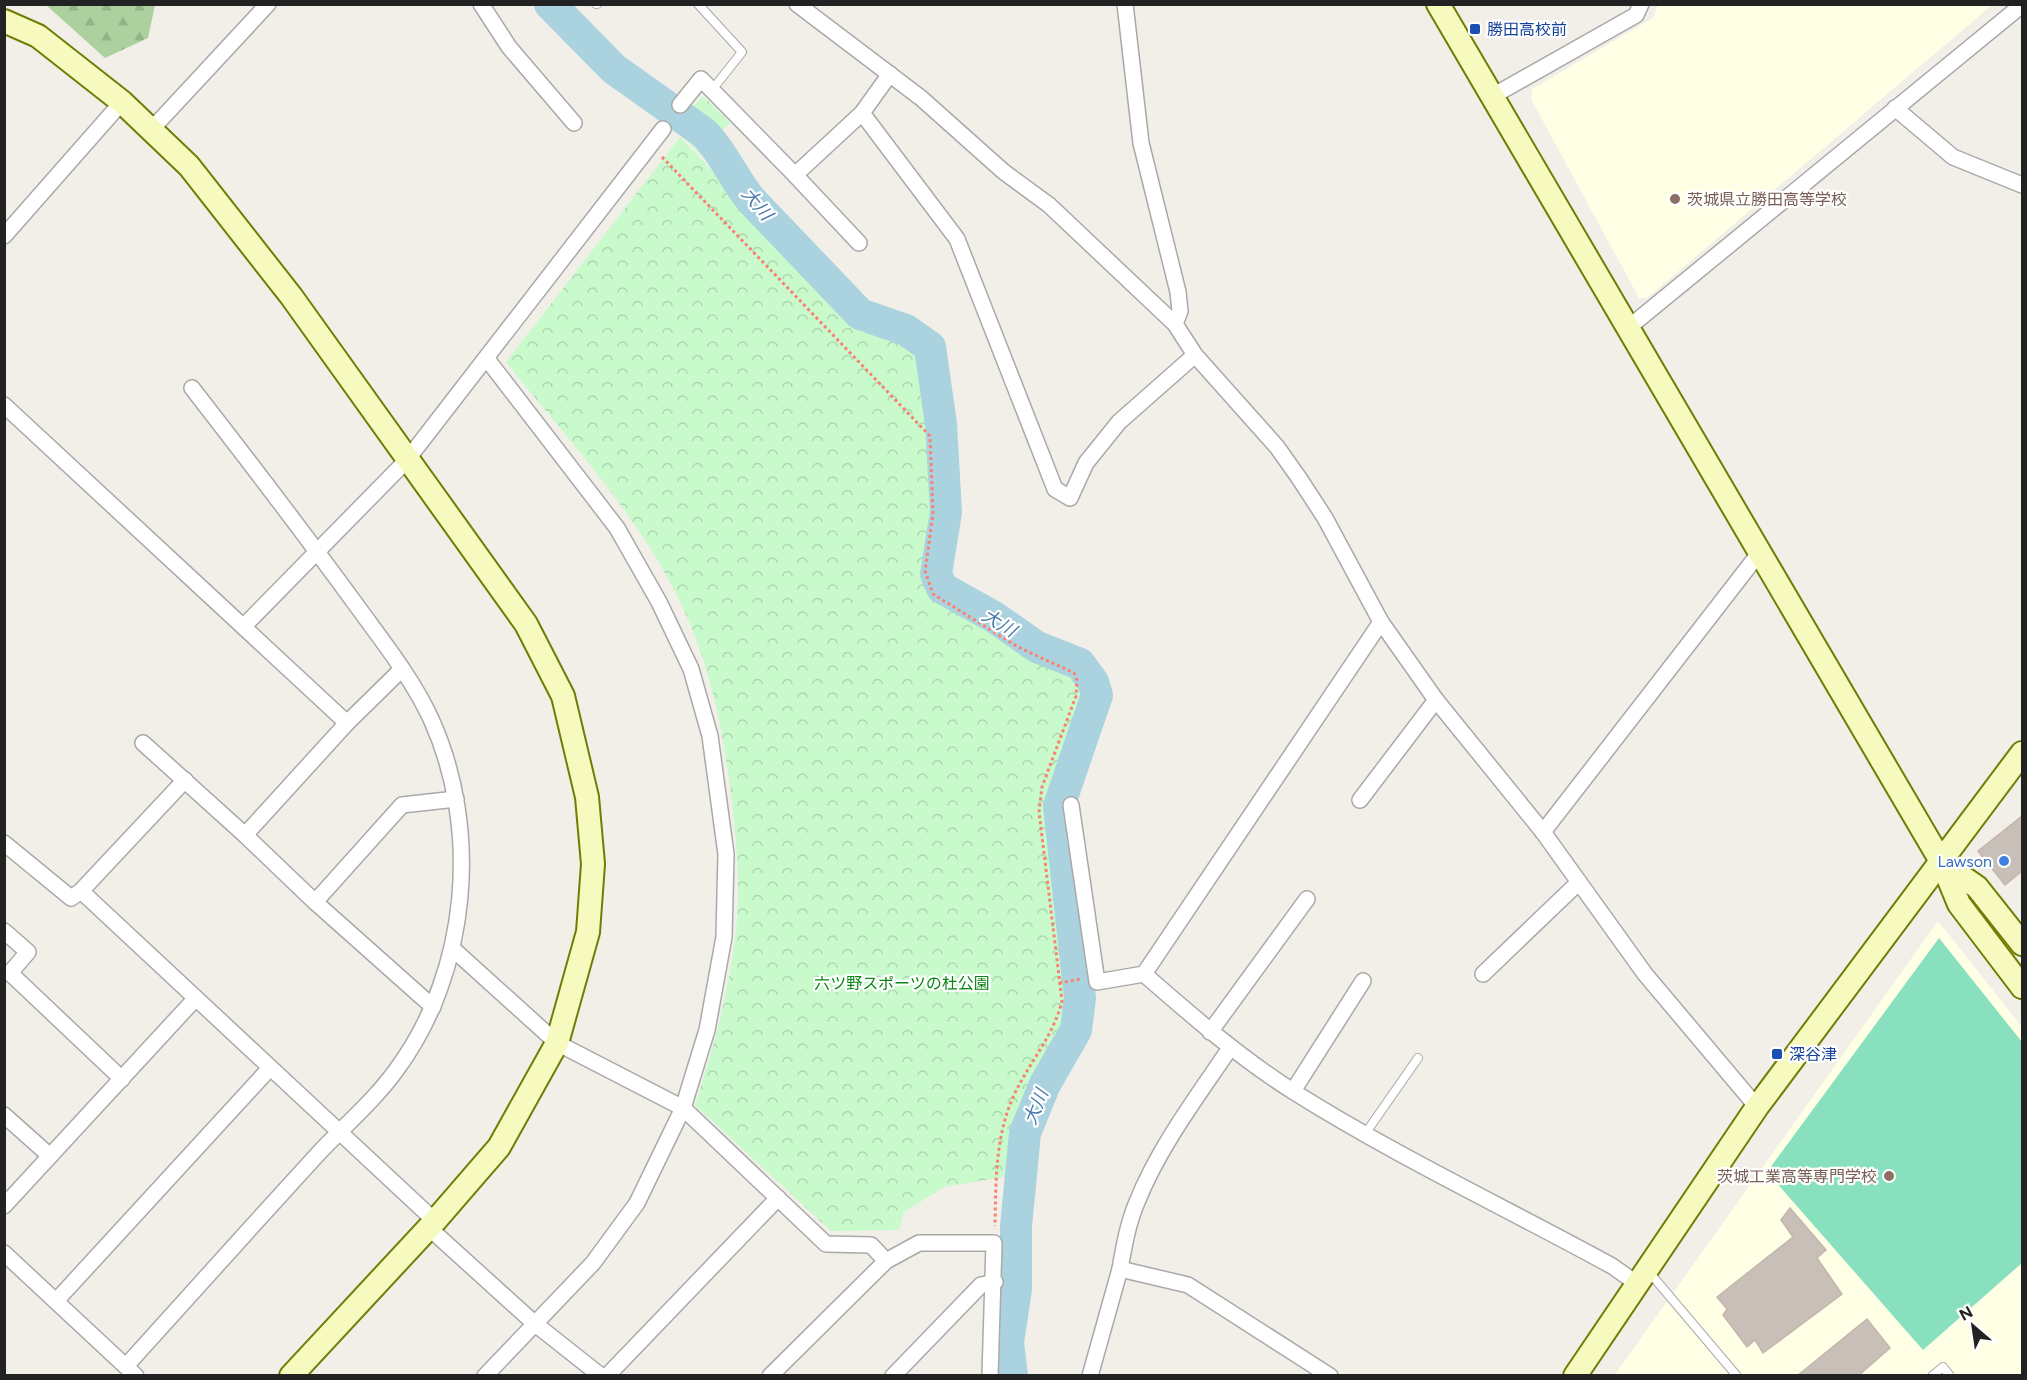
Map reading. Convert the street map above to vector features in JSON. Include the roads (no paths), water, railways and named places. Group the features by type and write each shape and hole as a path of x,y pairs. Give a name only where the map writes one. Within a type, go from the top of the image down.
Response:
{"street":[{"path":"151,130 268,4"},
{"path":"481,4 509,47 574,123"},
{"path":"797,4 890,74 1004,172 1049,206 1175,324 1195,355 1277,447 1299,478 1325,518 1382,622 1436,700 1543,832 1645,974 1758,1107"},
{"path":"1125,4 1141,143 1178,292 1180,311 1175,324"},
{"path":"1438,4 1942,863 1959,904 2022,987"},
{"path":"1491,97 1636,15 1641,4"},
{"path":"1628,328 2022,5"},
{"path":"4,21 38,36 122,102 189,166 291,296 526,624 563,696 587,797 593,864 588,932 557,1042 499,1147 291,1376"},
{"path":"795,175 862,113 890,74"},
{"path":"680,105 702,79 858,243"},
{"path":"4,236 122,102"},
{"path":"1895,108 1953,157 2022,185"},
{"path":"862,113 957,239 1055,489 1070,498 1086,463 1119,422 1195,355"},
{"path":"244,626 407,460 663,129"},
{"path":"485,1376 592,1263 637,1203 683,1108 707,1030 724,937 726,854 710,735 692,669 659,602 616,528 487,359"},
{"path":"4,1253 131,1371 338,1131 397,1069 434,1007 453,949 460,891 460,834 456,799 447,761 431,719 402,669 318,552 192,388"},
{"path":"4,405 347,723"},
{"path":"1543,832 1760,552"},
{"path":"1071,806 1097,982 1144,974 1382,622"},
{"path":"245,834 347,723 402,669"},
{"path":"1360,800 1436,700"},
{"path":"143,743 245,834 315,902 434,1007"},
{"path":"1575,1376 1758,1107 2022,753"},
{"path":"4,843 71,898 81,891 185,780"},
{"path":"315,902 402,805 456,799"},
{"path":"1942,863 1977,886 2022,944"},
{"path":"1484,974 1579,882"},
{"path":"81,891 338,1131 534,1323 600,1376"},
{"path":"1210,1032 1307,899"},
{"path":"4,931 28,952 10,973 123,1079"},
{"path":"453,949 557,1042 683,1108 826,1244 871,1245 886,1260"},
{"path":"1144,974 1210,1032 1293,1092 1365,1134 1603,1261 1641,1276"},
{"path":"1293,1092 1363,981"},
{"path":"4,1206 195,999"},
{"path":"1090,1376 1137,1200 1168,1142 1230,1047"},
{"path":"56,1300 270,1068"},
{"path":"4,1115 50,1156"},
{"path":"607,1376 778,1198"},
{"path":"770,1376 886,1260 919,1244 994,1243 995,1282 990,1376"},
{"path":"1120,1269 1188,1284 1330,1376"},
{"path":"892,1376 981,1285 995,1282"}],"lane":[{"path":"698,4 742,52 712,90"},
{"path":"1365,1134 1418,1058"},
{"path":"1641,1276 1737,1376"},
{"path":"1932,1376 1943,1367 1950,1376"}],"waterway":[{"name":"大川","path":"550,4 614,69 704,133 752,201 860,314 906,330 930,347 941,424 946,512 936,574 942,588 994,617 1037,647 1080,664 1093,682 1097,695 1059,806 1080,998 1076,1030 1045,1084 1025,1133 1016,1226 1016,1289 1008,1342 1012,1376"}],"place":[{"name":"勝田高校前","path":"1475,29"},
{"name":"茨城県立勝田高等学校","path":"1675,199"},
{"name":"Lawson","path":"2004,861"},
{"name":"深谷津","path":"1777,1054"},
{"name":"茨城工業高等専門学校","path":"1889,1176"}],"park label":[{"name":"六ツ野スポーツの杜公園","path":"902,983"}]}
